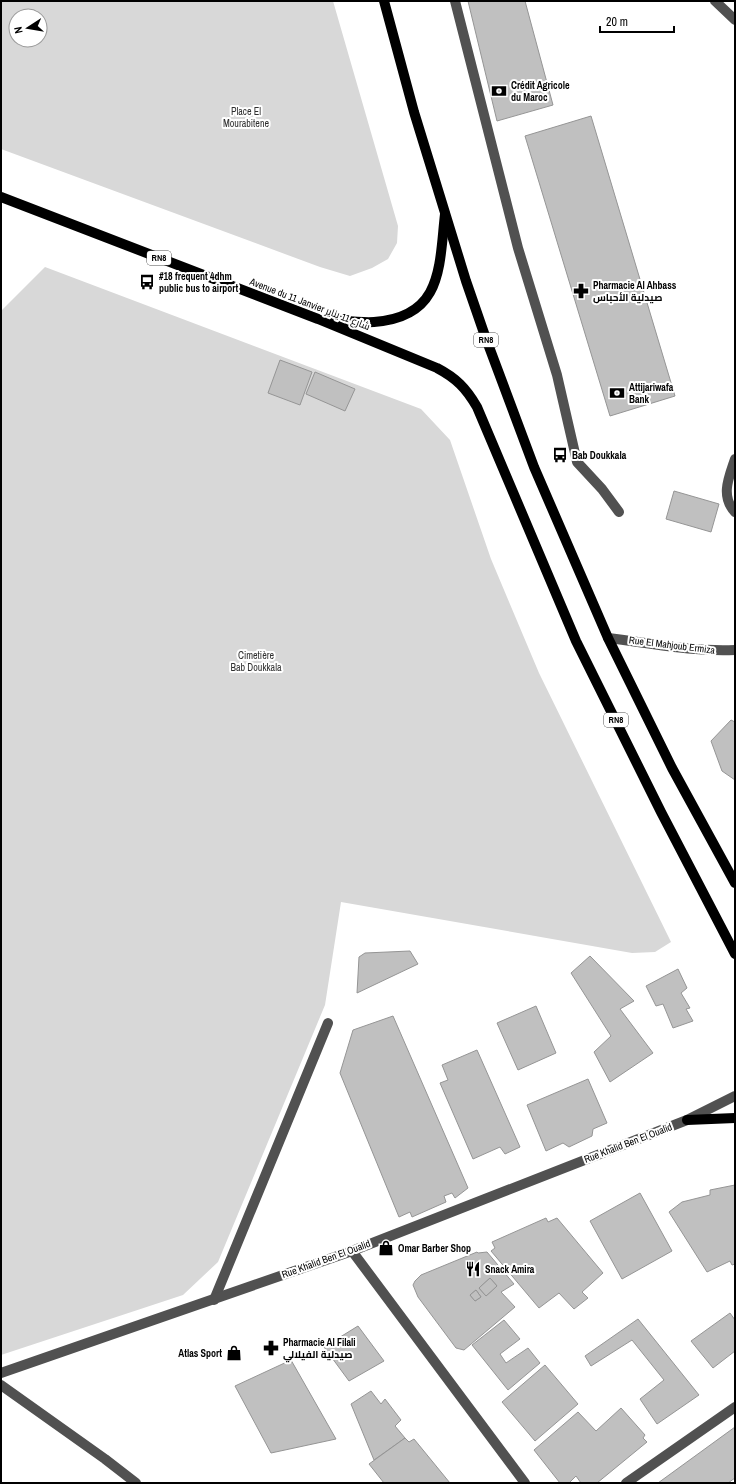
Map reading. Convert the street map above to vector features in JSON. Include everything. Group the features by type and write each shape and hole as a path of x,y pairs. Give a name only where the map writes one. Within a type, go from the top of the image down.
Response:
{"main road":[{"name":"RN8","path":"384,1 414,112 484,336 534,467 608,638 672,768 735,882"},
{"name":"Avenue du 11 Janvier شارع 11 يناير","path":"1,197 318,319 437,368 451,376 469,394 477,407 507,481 576,641 735,954"},
{"path":"318,319 374,322 402,317 419,307 428,296 436,276 445,210"},
{"path":"687,1120 735,1118"}],"street":[{"path":"455,1 518,248 557,375 577,462 602,489 619,512"},
{"path":"715,1 735,20"},
{"path":"735,459 726,488 727,498 735,512"},
{"name":"Rue El Mahjoub Ermiza","path":"608,638 693,649 721,651 735,650"},
{"path":"214,1300 328,1023"},
{"name":"Rue Khalid Ben El Oualid","path":"1,1373 352,1251 687,1120 735,1096"},
{"path":"352,1251 525,1483"},
{"path":"1,1385 99,1454 136,1483"},
{"path":"626,1483 735,1407"}],"green space":[{"name":"Place El Mourabitene","path":"1,1 333,1 398,226 397,243 388,259 372,268 350,276 320,267 1,149"},
{"name":"Cimetière Bab Doukkala","path":"45,267 421,409 450,440 491,559 539,673 671,942 655,952 632,953 341,902 325,1005 218,1262 183,1295 1,1355 1,311"}],"building":[{"path":"468,1 525,1 553,105 497,121"},
{"path":"591,116 675,396 610,416 525,136"},
{"path":"280,360 312,372 300,405 268,393"},
{"path":"315,372 355,389 345,411 306,394"},
{"path":"674,491 719,504 711,532 666,519"},
{"path":"731,720 735,722 735,780 722,771 711,741"},
{"path":"410,951 418,964 357,993 359,957 365,953"},
{"path":"590,956 634,1001 620,1009 653,1053 610,1082 594,1052 611,1036 571,973"},
{"path":"678,969 687,988 681,993 690,1008 686,1009 693,1021 673,1028 663,1004 656,1006 646,986"},
{"path":"536,1006 556,1053 518,1070 497,1023"},
{"path":"393,1016 468,1188 455,1198 452,1193 444,1196 446,1202 412,1217 410,1212 399,1217 340,1073 353,1030"},
{"path":"477,1050 520,1147 505,1154 500,1147 473,1159 440,1083 448,1080 442,1065"},
{"path":"588,1079 607,1123 593,1129 592,1136 569,1147 563,1143 546,1151 527,1105"},
{"path":"735,1185 735,1264 732,1265 730,1261 707,1272 669,1212 682,1202 710,1195 710,1190"},
{"path":"640,1193 672,1251 622,1279 590,1221"},
{"path":"546,1218 548,1222 557,1218 603,1273 582,1292 588,1298 574,1309 559,1293 539,1308 491,1251 495,1248 492,1242"},
{"path":"477,1252 487,1252 514,1284 501,1292 515,1307 464,1350 456,1348 418,1297 413,1285 421,1275","holes":["490,1278 497,1286 486,1296 479,1288","476,1290 481,1297 475,1301 470,1295"]},
{"path":"490,1278 497,1286 486,1296 479,1288"},
{"path":"476,1290 481,1297 475,1301 470,1295"},
{"path":"730,1313 735,1320 735,1351 713,1368 691,1341"},
{"path":"638,1319 699,1395 657,1424 640,1399 664,1380 632,1340 591,1366 585,1356"},
{"path":"504,1320 520,1339 500,1354 506,1363 528,1348 540,1363 508,1390 472,1345"},
{"path":"358,1326 384,1361 349,1381 324,1347"},
{"path":"291,1360 336,1439 271,1453 235,1386"},
{"path":"545,1365 578,1404 535,1441 502,1402"},
{"path":"371,1391 381,1404 385,1399 401,1420 395,1426 405,1438 374,1460 351,1404"},
{"path":"621,1408 645,1435 643,1438 647,1442 597,1483 581,1483 576,1476 569,1483 560,1483 534,1450 578,1412 596,1431"},
{"path":"735,1427 735,1478 728,1483 658,1483"},
{"path":"405,1438 409,1442 414,1439 450,1483 384,1483 369,1464"}],"place":[{"name":"Crédit Agricole du Maroc","path":"499,91"},
{"name":"#18 frequent 4dhm public bus to airport","path":"147,282"},
{"name":"Pharmacie Al Ahbass صيدلية الأحباس","path":"581,291"},
{"name":"Attijariwafa Bank","path":"617,393"},
{"name":"Bab Doukkala","path":"560,455"},
{"name":"Omar Barber Shop","path":"386,1248"},
{"name":"Snack Amira","path":"473,1269"},
{"name":"Pharmacie Al Filali صيدلية الفيلالي","path":"271,1348"},
{"name":"Atlas Sport","path":"234,1353"}]}
